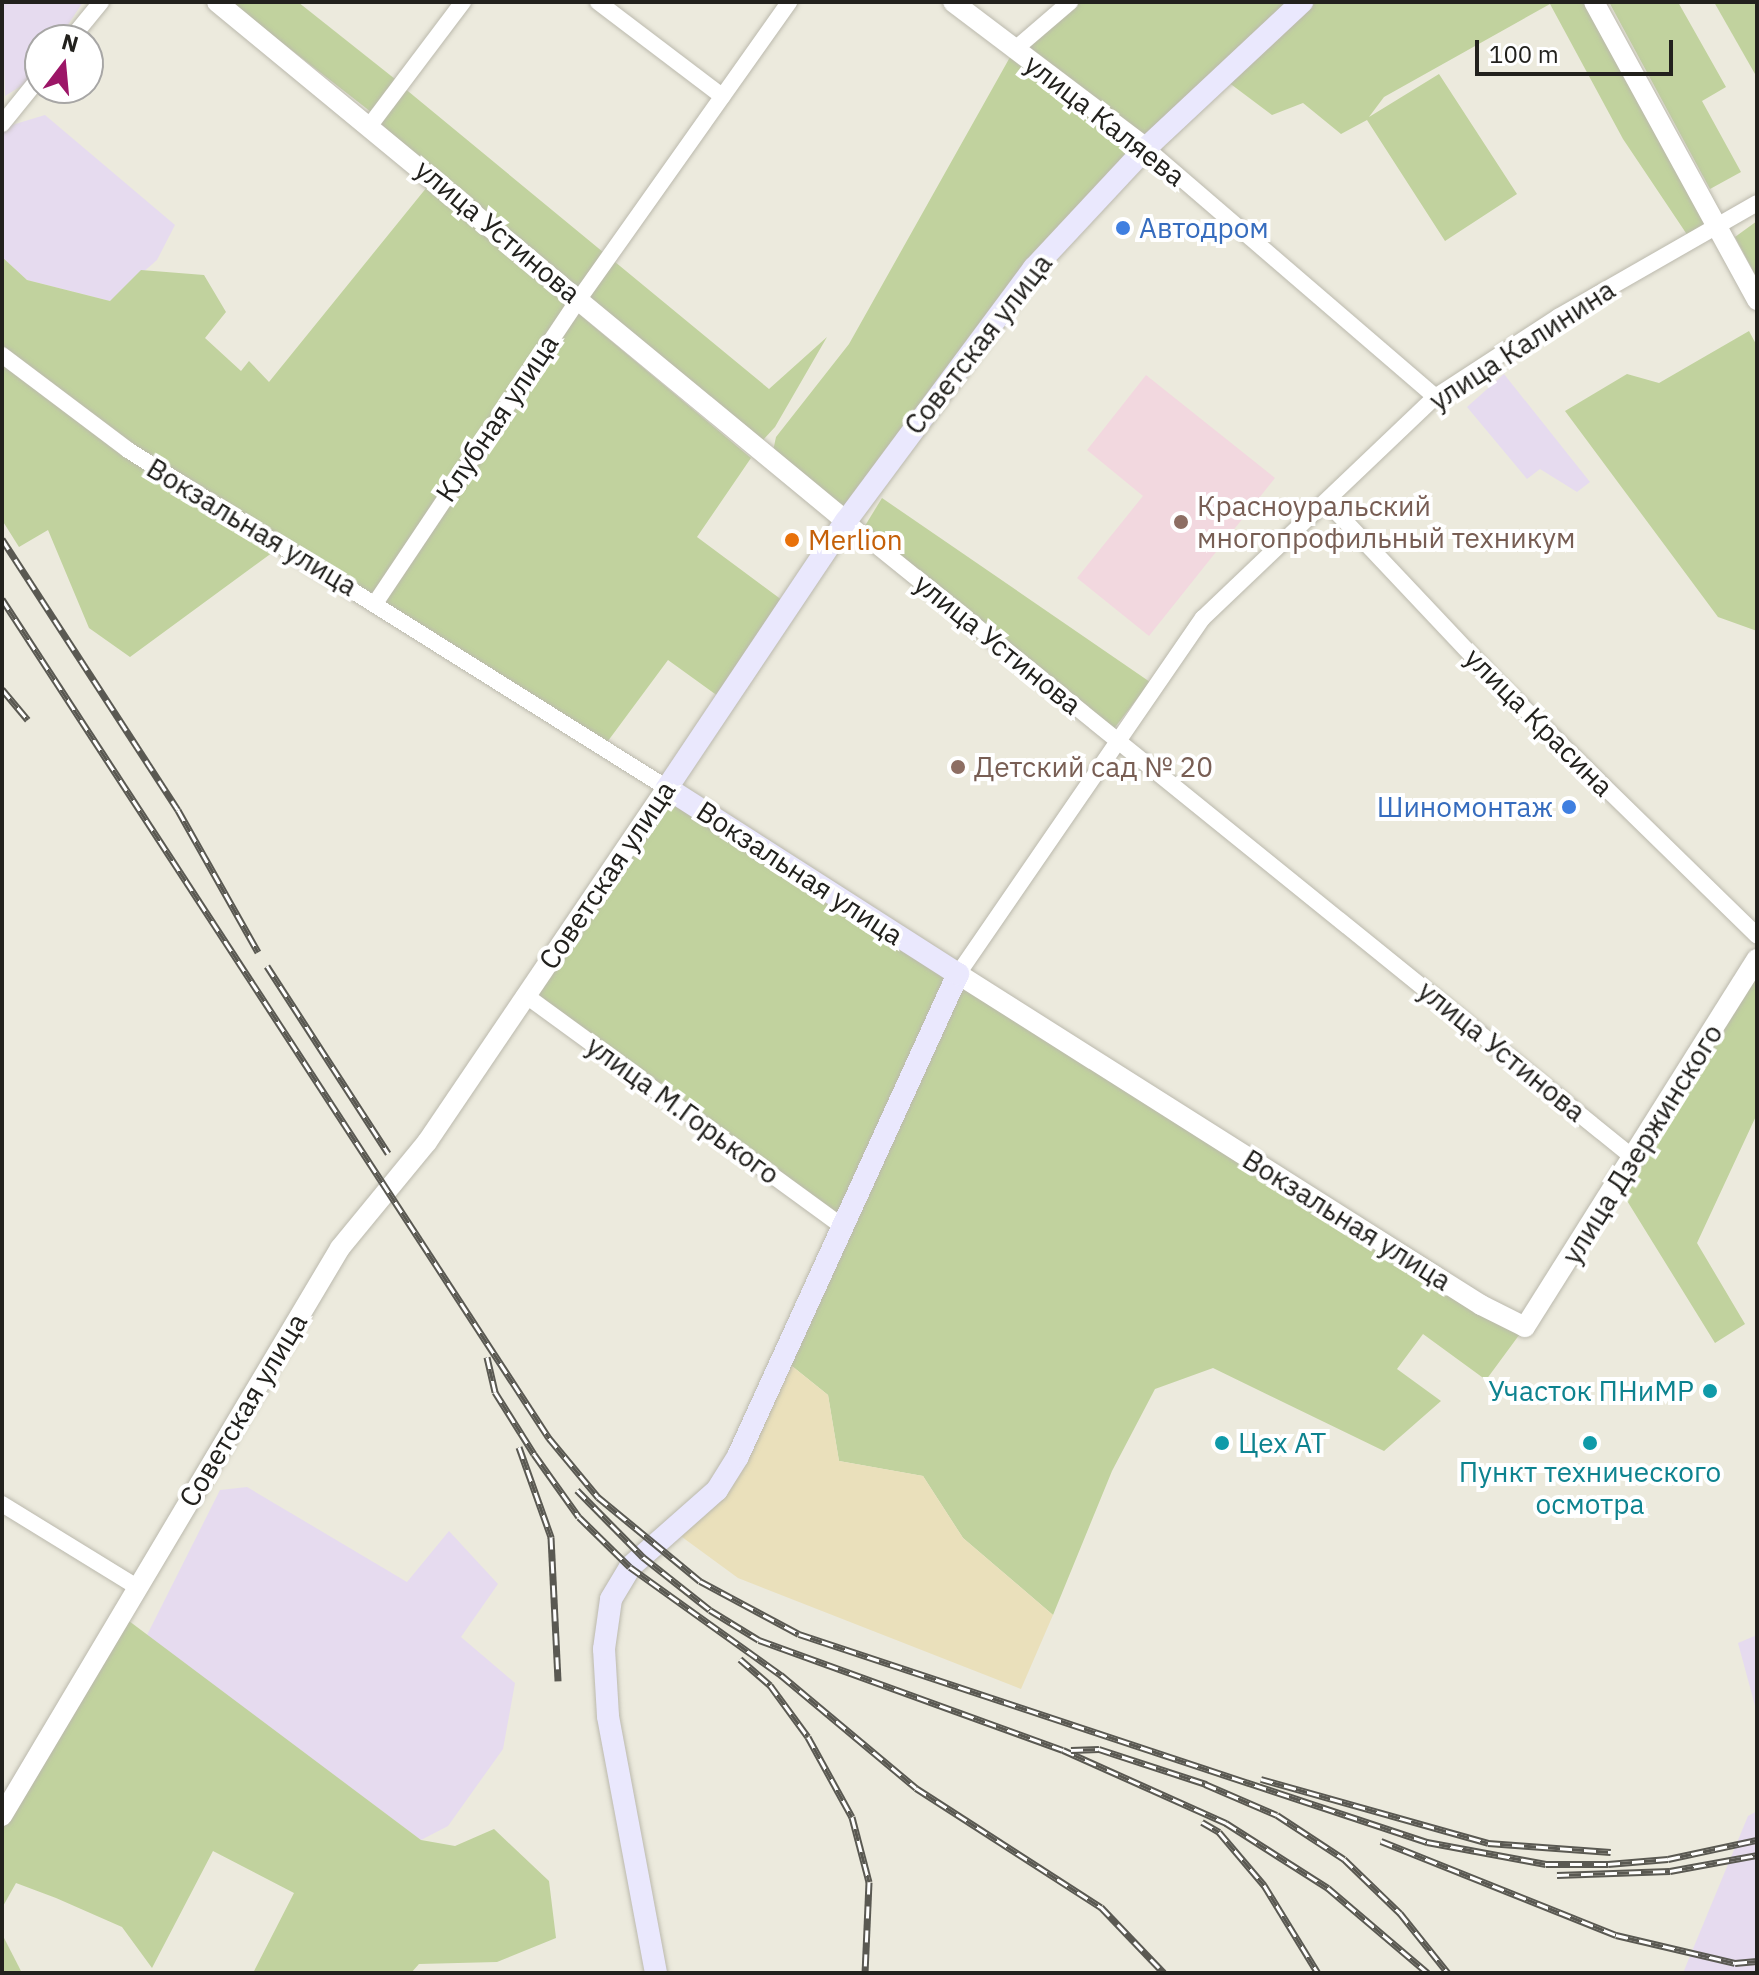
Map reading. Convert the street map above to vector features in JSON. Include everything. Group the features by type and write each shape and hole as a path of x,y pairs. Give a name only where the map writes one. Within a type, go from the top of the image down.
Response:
{"main road":[{"name":"Советская улица","path":"667,788 846,521 1034,268 1146,148 1302,2"},
{"name":"Вокзальная улица","path":"667,788 958,974"},
{"path":"656,1973 608,1716 604,1649 611,1599 630,1567 677,1531 728,1473 958,974"}],"street":[{"path":"83,24 101,2"},
{"name":"улица Устинова","path":"217,2 371,124 846,521 1635,1159"},
{"path":"371,124 463,2"},
{"path":"598,2 722,96"},
{"name":"Клубная улица","path":"376,602 579,299 789,2"},
{"name":"улица Каляева","path":"953,2 1146,148 1435,397"},
{"path":"1014,50 1070,2"},
{"path":"1594,2 1757,300"},
{"path":"2,124 24,97"},
{"name":"улица Калинина","path":"958,974 1115,739 1203,618 1328,503 1435,397 1717,224 1757,203"},
{"name":"Вокзальная улица","path":"2,355 128,450 253,531 376,602 667,788"},
{"name":"улица Красина","path":"1328,503 1490,675 1757,936"},
{"name":"Советская улица","path":"2,1816 340,1248 427,1142 667,788"},
{"name":"улица Дзержинского","path":"1525,1327 1635,1159 1757,959"},
{"name":"Вокзальная улица","path":"958,974 1442,1280 1525,1327"},
{"name":"улица М.Горького","path":"525,995 840,1225"},
{"path":"2,1504 137,1587"}],"shaded area":[{"path":"2,2 83,2 69,24 24,24 24,84 5,96"},
{"path":"45,115 175,225 157,260 110,301 27,280 2,257 2,128"},
{"path":"1504,374 1590,482 1577,492 1540,469 1527,479 1467,407"},
{"name":"Красноуральский многопрофильный техникум","path":"1146,375 1275,478 1149,636 1077,578 1143,496 1087,450"},
{"path":"247,1487 407,1582 449,1531 498,1584 461,1637 515,1683 503,1749 448,1826 421,1840 146,1637 220,1490"},
{"path":"1757,1635 1757,1713 1738,1643"},
{"path":"1757,1811 1757,1973 1683,1973 1748,1816"}],"green space":[{"path":"230,2 298,2 395,79 371,112"},
{"path":"1070,2 1594,2 1717,224 1690,239 1623,139 1550,4 1384,97 1369,117 1439,74 1517,194 1445,241 1367,120 1341,134 1303,103 1272,115 1220,76 1034,268 846,521 773,451 776,437 849,344 1014,50"},
{"path":"1609,2 1678,2 1726,87 1702,101 1741,172 1710,189"},
{"path":"1714,2 1757,2 1757,73 1755,74"},
{"path":"403,87 769,389 827,337 775,427 763,440 435,174 377,120"},
{"path":"427,187 751,458 697,537 790,606 722,699 668,660 605,745 280,547 130,657 89,628 48,530 19,547 2,520 2,257 27,280 110,301 141,270 204,275 226,312 205,338 241,371 249,361 269,382"},
{"path":"1757,221 1757,278 1735,237"},
{"path":"1749,331 1757,346 1757,631 1718,617 1565,411 1627,374 1659,383"},
{"path":"882,498 1150,682 1113,730 863,529"},
{"path":"667,788 1525,1327 1486,1380 1423,1334 1397,1369 1441,1401 1384,1451 1213,1368 1155,1389 1112,1471 1053,1615 963,1538 923,1476 839,1461 828,1395 782,1358 839,1224 525,995"},
{"path":"1757,973 1757,1114 1697,1243 1745,1324 1715,1343 1621,1191"},
{"path":"121,1615 421,1840 455,1846 494,1829 549,1881 556,1938 497,1962 419,1964 411,1973 253,1973 294,1893 213,1851 152,1968 122,1927 56,1898 16,1883 2,1908 2,1816"},
{"path":"2,1934 22,1973 2,1973"}],"sand":[{"path":"782,1358 828,1395 839,1461 923,1476 963,1538 1053,1615 1021,1689 738,1578 677,1531 717,1490"}],"railway":[{"path":"2,539 178,810 258,952"},
{"path":"2,599 549,1438 598,1497 700,1581 799,1634 1427,1842 1546,1864 1608,1864 1668,1859 1757,1840"},
{"path":"2,689 28,720"},
{"path":"267,966 388,1153"},
{"path":"487,1357 495,1392 534,1454 579,1517 630,1567 781,1675 916,1788 1101,1907 1164,1973"},
{"path":"519,1447 551,1537 558,1681"},
{"path":"577,1490 643,1557 710,1610 759,1640 1063,1750 1226,1823 1328,1888 1428,1973"},
{"path":"740,1659 770,1685 808,1737 852,1817 869,1882 865,1973"},
{"path":"1071,1750 1099,1749 1206,1784"},
{"path":"1261,1779 1488,1843 1611,1852"},
{"path":"1205,1784 1277,1815 1344,1859 1400,1913 1448,1973"},
{"path":"1202,1822 1219,1832 1264,1885 1318,1973"},
{"path":"1381,1841 1616,1935 1735,1963 1757,1961"},
{"path":"1557,1875 1670,1871 1757,1855"}],"place":[{"name":"Автодром","path":"1123,228"},
{"name":"Красноуральский многопрофильный техникум","path":"1181,522"},
{"name":"Merlion","path":"792,540"},
{"name":"Детский сад № 20","path":"958,767"},
{"name":"Шиномонтаж","path":"1569,807"},
{"name":"Участок ПНиМР","path":"1710,1391"},
{"name":"Цех АТ","path":"1222,1443"},
{"name":"Пункт технического осмотра","path":"1590,1443"}]}
